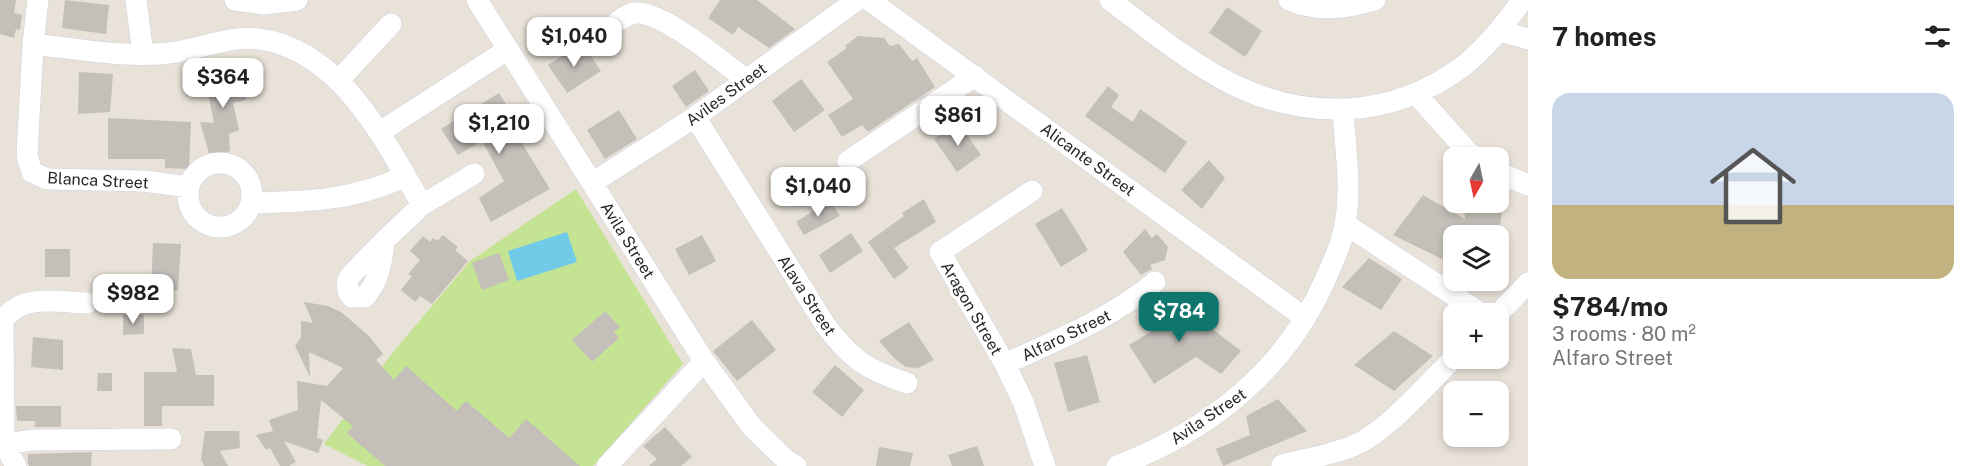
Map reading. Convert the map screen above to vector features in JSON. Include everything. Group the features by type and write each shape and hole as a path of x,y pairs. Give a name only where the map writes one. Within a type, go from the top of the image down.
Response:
{"street":[{"name":"Blanca Street","path":"38,0 33,44 27,156 32,172 47,179 144,181 189,187"},
{"path":"136,0 143,54"},
{"path":"235,0 263,4 297,0"},
{"name":"Avila Street","path":"477,0 704,361 752,427 786,460 796,466"},
{"name":"Aviles Street","path":"592,183 695,117 857,0"},
{"name":"Alicante Street","path":"869,0 1305,318"},
{"path":"1110,0 1189,59 1232,84 1287,104 1343,110 1393,102 1416,94 1441,81 1462,67 1500,31 1523,0"},
{"path":"1289,0 1313,8 1336,9 1375,0"},
{"path":"618,21 631,14 648,15 673,27 746,79"},
{"path":"338,81 391,24"},
{"path":"1500,31 1528,39"},
{"path":"33,44 143,54 169,53 238,39 259,39 299,52 319,64 338,81 380,132 422,205"},
{"path":"380,132 507,50"},
{"path":"848,161 975,76"},
{"path":"1416,94 1464,147"},
{"name":"Avila Street","path":"1117,466 1165,445 1209,419 1239,397 1286,348 1305,318 1334,261 1345,224 1347,166 1343,110"},
{"name":"Alava Street","path":"695,117 826,326 844,350 860,363 883,376 907,384"},
{"path":"228,164 238,168 251,183 252,203 248,214 240,222 229,227 218,228 198,219 191,210 188,199 189,187 193,178 208,165 228,164"},
{"path":"384,241 422,205 474,174"},
{"path":"252,203 336,198 384,186 405,176"},
{"path":"1509,176 1528,184"},
{"name":"Aragon Street","path":"1032,191 933,251 1005,364 1024,404 1045,466"},
{"path":"1345,224 1465,303"},
{"name":"Alfaro Street","path":"1005,364 1098,321 1136,298 1155,282"},
{"path":"1509,303 1528,283"},
{"path":"16,466 2,445 3,320 10,310 30,301 87,303"},
{"path":"607,466 704,361"},
{"path":"1282,465 1353,446 1372,435 1386,425 1443,369"},
{"path":"2,445 32,440 171,439"}],"green space":[{"path":"576,189 683,364 593,466 367,466 324,444 394,351 470,261"}],"water":[{"path":"567,232 577,262 517,281 508,251"}],"building":[{"path":"0,0 16,0 14,13 22,15 20,30 16,29 14,38 0,34"},
{"path":"65,0 109,5 106,34 62,28"},
{"path":"720,0 757,0 795,29 769,48 738,27 733,35 708,18"},
{"path":"1227,7 1262,31 1245,57 1209,33"},
{"path":"858,36 884,38 890,46 899,44 912,61 917,58 935,87 868,132 862,125 842,137 828,115 853,99 827,62 847,48 845,46"},
{"path":"582,43 601,71 567,93 548,65"},
{"path":"238,64 246,100 233,103 239,130 229,134 230,151 210,157 200,122 214,123 205,78 220,74 219,68"},
{"path":"695,70 709,91 686,107 672,86"},
{"path":"79,72 113,74 110,112 78,114"},
{"path":"801,79 825,110 794,132 772,101"},
{"path":"1108,86 1119,95 1111,107 1133,122 1140,109 1187,142 1165,173 1085,116"},
{"path":"499,93 516,120 510,124 550,189 491,222 479,198 504,181 482,141 458,155 441,129"},
{"path":"619,110 637,139 605,159 587,130"},
{"path":"108,118 191,122 189,169 165,168 165,159 108,159"},
{"path":"959,123 981,155 957,172 934,139"},
{"path":"1209,160 1225,178 1202,209 1181,190"},
{"path":"1423,195 1443,206 1443,213 1454,213 1465,219 1465,213 1502,213 1500,225 1443,225 1443,260 1393,235"},
{"path":"924,199 936,222 894,248 909,268 894,279 868,242 904,216 902,213"},
{"path":"830,200 840,216 804,235 796,222"},
{"path":"1062,208 1088,250 1061,267 1035,224"},
{"path":"1145,229 1152,238 1157,234 1168,247 1165,260 1150,265 1152,269 1141,275 1123,252"},
{"path":"851,233 863,251 830,273 819,255"},
{"path":"443,235 458,247 455,250 468,261 432,304 420,296 415,302 401,290 412,276 408,274 420,260 410,251 423,236 430,242 433,238 437,241"},
{"path":"702,235 716,261 689,275 675,249"},
{"path":"153,243 181,244 178,290 151,288"},
{"path":"45,249 70,249 70,277 45,277"},
{"path":"499,253 509,280 482,290 472,263"},
{"path":"1369,258 1402,279 1381,310 1342,287"},
{"path":"1173,296 1199,331 1206,324 1241,351 1221,374 1196,357 1154,384 1129,345 1152,331 1139,314"},
{"path":"304,302 328,306 341,312 369,336 383,354 376,360 394,380 406,366 457,411 466,401 509,438 526,419 580,466 385,466 347,433 353,426 321,400 317,438 323,440 318,453 284,441 296,462 289,466 280,466 270,448 266,450 256,435 273,431 269,420 298,410 297,381 327,386 343,368 309,352 310,377 295,346 301,337 301,321 313,323"},
{"path":"605,311 620,327 614,332 619,338 592,362 572,340"},
{"path":"123,315 144,315 144,334 123,335"},
{"path":"752,320 776,350 737,381 713,351"},
{"path":"909,322 934,360 918,368 906,367 895,359 879,341"},
{"path":"1394,331 1433,356 1394,391 1354,365"},
{"path":"33,337 63,340 63,370 31,367"},
{"path":"172,348 191,349 196,375 214,375 214,406 162,406 162,426 144,426 144,372 177,372"},
{"path":"1087,355 1100,402 1068,412 1054,363"},
{"path":"835,365 864,390 842,417 812,392"},
{"path":"98,373 112,373 112,391 97,391"},
{"path":"1278,399 1307,431 1223,466 1216,449 1250,435 1246,416"},
{"path":"16,406 61,406 61,427 35,427 35,421 17,421"},
{"path":"665,427 692,457 681,466 649,466 657,459 643,446"},
{"path":"205,431 239,431 240,448 220,451 228,466 204,466 201,459"},
{"path":"977,446 984,466 952,466 948,455"},
{"path":"879,447 913,453 910,466 876,466"},
{"path":"92,452 91,466 29,466 28,463 28,454"}]}
